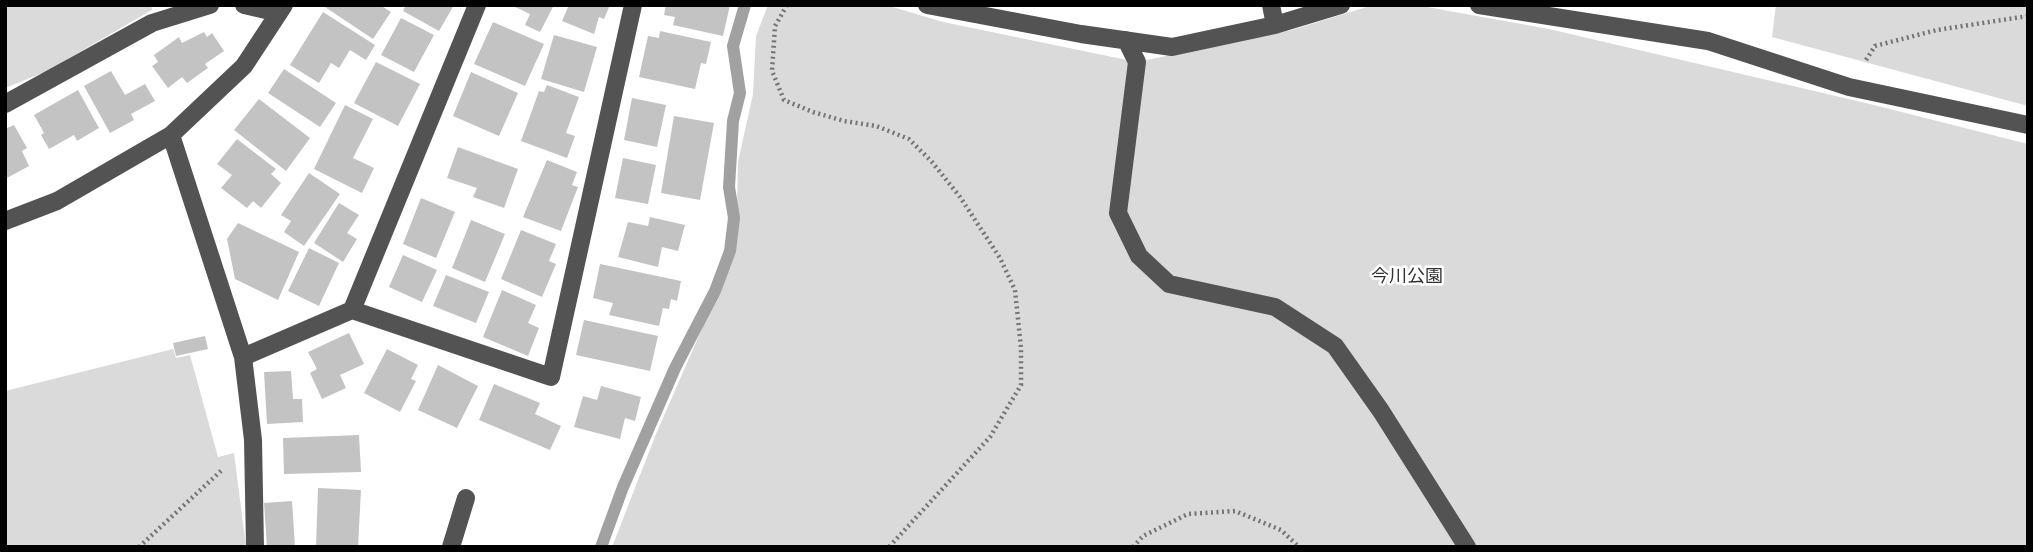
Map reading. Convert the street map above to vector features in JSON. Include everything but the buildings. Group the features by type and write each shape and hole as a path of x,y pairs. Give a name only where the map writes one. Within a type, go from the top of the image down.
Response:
{"street":[{"path":"5,104 152,23 210,5"},
{"path":"5,221 57,201 171,135 244,66 281,9 244,5"},
{"path":"352,310 477,5"},
{"path":"243,357 352,310 551,377 633,5"},
{"path":"928,5 1172,47 1275,24 1341,5"},
{"path":"1271,5 1275,24"},
{"path":"1479,5 1708,41 1849,87 2028,125"},
{"path":"1126,40 1137,62 1118,213 1139,256 1170,284 1275,307 1335,346 1381,411 1467,547"},
{"path":"171,135 243,357 253,440 255,547"},
{"path":"451,547 466,498"}],"path":[{"path":"787,5 775,26 772,71 784,100 823,115 876,127 909,139 960,197 1000,257 1015,290 1021,348 1021,385 990,437 889,547"},
{"path":"1849,87 1875,46 1937,30 2028,16"},
{"path":"139,547 196,495"},
{"path":"1133,547 1143,536 1188,513 1235,511 1281,530 1299,547"}],"green space":[{"path":"5,5 151,5 152,10 45,72 5,88"},
{"name":"今川公園","path":"768,5 886,5 943,22 1137,62 1292,30 1373,5 1416,5 1549,29 2028,144 2028,547 612,547 656,434 736,251 738,162 753,94 756,36"},
{"path":"1776,5 2028,5 2028,106 1772,37"},
{"path":"173,349 176,358 190,355 218,457 234,453 246,547 5,547 5,391"}],"waterway":[{"path":"601,547 623,487 675,368 715,291 730,251 734,218 729,187 733,121 740,93 733,46 745,5"}]}
